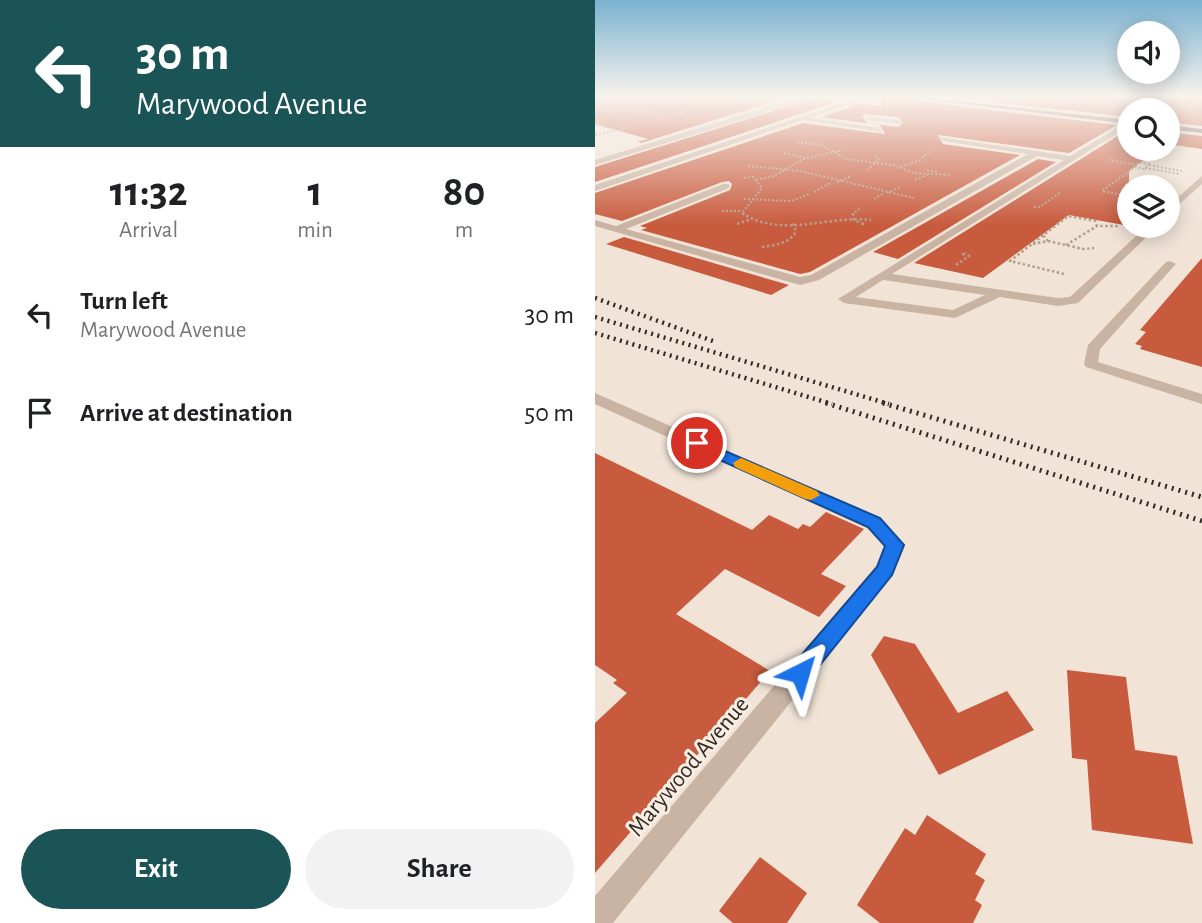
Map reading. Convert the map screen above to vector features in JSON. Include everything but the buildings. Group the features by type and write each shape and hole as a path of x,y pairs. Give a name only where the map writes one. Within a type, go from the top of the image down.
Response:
{"street":[{"path":"595,163 673,139"},
{"path":"595,188 740,139"},
{"path":"943,139 1074,159"},
{"path":"999,293 955,314 844,299 1104,139"},
{"path":"595,223 800,281 815,278 1036,153"},
{"path":"1180,200 1202,179"},
{"path":"617,229 726,186"},
{"path":"881,276 1058,302 1074,300 1140,238"},
{"path":"1170,264 1093,348 1091,363 1202,399"},
{"name":"Marywood Avenue","path":"595,398 874,523 895,545 885,570 595,920"}],"path":[{"path":"793,141 821,145 846,158 941,173 940,175 957,174"},
{"path":"726,186 774,176 807,158 843,150"},
{"path":"784,153 807,158"},
{"path":"867,170 876,163 879,156 874,153"},
{"path":"840,160 846,158"},
{"path":"1104,159 1181,174"},
{"path":"900,160 910,164"},
{"path":"1143,161 1140,163 1146,166"},
{"path":"1154,173 1165,164"},
{"path":"748,166 800,171 835,182 946,204"},
{"path":"1102,191 1135,167 1146,166"},
{"path":"1159,169 1184,171"},
{"path":"915,180 928,172"},
{"path":"814,192 852,176"},
{"path":"738,179 753,177 762,188 742,211 748,219 765,225 794,226 854,216 904,228"},
{"path":"874,199 900,187"},
{"path":"1095,190 1117,194"},
{"path":"741,201 755,198 789,203 810,194"},
{"path":"860,207 852,214 854,220 863,224 860,226"},
{"path":"737,224 755,216"},
{"path":"1064,274 1008,261 1068,216 1095,222 1097,226"},
{"path":"730,263 759,248 780,244 793,237 792,221"},
{"path":"815,221 824,224"},
{"path":"758,230 765,225"},
{"path":"1066,245 1097,226 1117,226"},
{"path":"1043,235 1048,241"},
{"path":"1032,244 1048,241 1083,249 1094,248"},
{"path":"1083,249 1088,253"}],"railway":[{"path":"595,298 713,341"},
{"path":"595,317 889,404"},
{"path":"595,333 832,404"},
{"path":"826,403 1202,521"},
{"path":"883,403 1202,497"}],"slow traffic":[{"path":"741,463 811,495"}],"route":[{"path":"697,443 874,523 895,545 885,570 800,673"}]}
